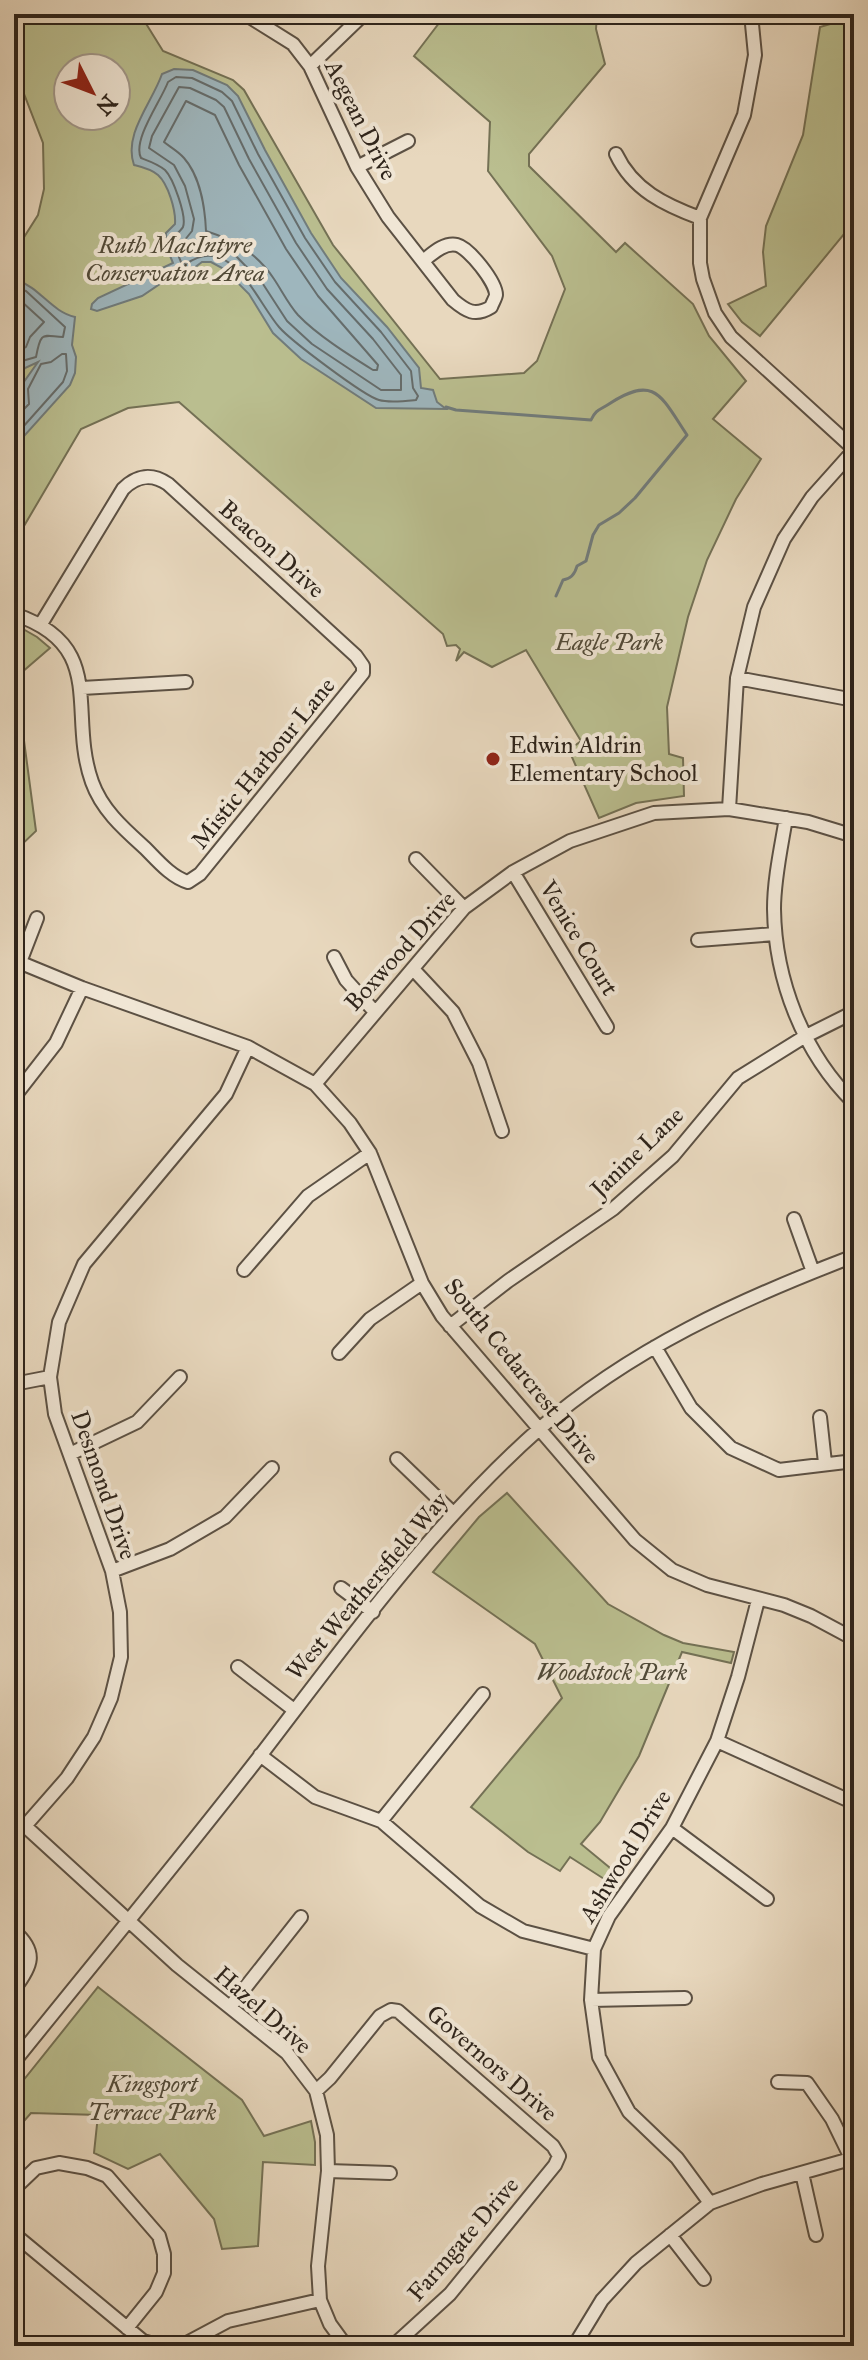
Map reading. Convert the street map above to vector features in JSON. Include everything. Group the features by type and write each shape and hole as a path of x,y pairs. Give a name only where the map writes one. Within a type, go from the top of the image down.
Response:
{"street":[{"name":"Aegean Drive","path":"245,14 293,44 310,66 357,167 388,217 453,300 465,310 475,313 491,307 496,296 494,285 467,250 457,245 446,246 423,261"},
{"path":"310,66 364,14"},
{"path":"729,809 737,678 754,607 784,539 812,497 854,449 741,348 715,313 703,279 700,218 744,115 755,55 751,14"},
{"path":"357,167 408,141"},
{"path":"616,154 628,174 657,200 700,218"},
{"name":"Beacon Drive","path":"41,624 123,489 145,476 168,484 356,656 363,666"},
{"path":"14,614 41,624 66,648 82,688 186,682"},
{"name":"Mistic Harbour Lane","path":"82,688 86,754 91,782 98,796 119,825 176,876 188,882 200,874 361,678 363,666"},
{"path":"737,678 854,700"},
{"name":"Boxwood Drive","path":"315,1084 464,908 513,872 570,841 654,813 729,809 786,818 854,836"},
{"path":"786,818 775,886 775,934 784,982 804,1037 854,1103"},
{"path":"416,859 464,908"},
{"name":"Venice Court","path":"513,872 607,1027"},
{"path":"17,961 37,918"},
{"path":"698,940 775,934"},
{"path":"334,957 346,980 375,1012"},
{"name":"South Cedarcrest Drive","path":"17,961 82,988 248,1047 315,1084 350,1123 370,1153 422,1283 450,1326 635,1540 672,1570 707,1585 784,1605 854,1639"},
{"path":"413,969 453,1012 479,1063 502,1131"},
{"path":"14,1097 56,1043 82,988"},
{"name":"Janine Lane","path":"450,1326 508,1281 613,1209 673,1156 738,1078 804,1037 854,1012"},
{"name":"Desmond Drive","path":"25,1826 67,1778 94,1737 111,1698 121,1657 120,1612 112,1571 55,1414 50,1377 59,1322 84,1264 226,1094 248,1047"},
{"path":"244,1270 308,1196 370,1153"},
{"path":"794,1219 813,1272"},
{"name":"West Weathersfield Way","path":"14,2062 453,1513 539,1429 591,1389 718,1311 854,1256"},
{"path":"339,1353 370,1319 422,1283"},
{"path":"655,1347 691,1408 731,1448 779,1470 854,1461"},
{"path":"14,1384 50,1377"},
{"path":"70,1454 137,1422 180,1377"},
{"path":"820,1417 825,1463"},
{"path":"397,1459 453,1513"},
{"path":"112,1571 170,1549 225,1517 272,1468"},
{"path":"341,1588 373,1612"},
{"name":"Ashwood Drive","path":"710,2203 677,2158 629,2112 599,2057 591,2000 594,1949 609,1916 672,1828 717,1741 758,1600"},
{"path":"238,1667 294,1710"},
{"path":"381,1821 483,1694"},
{"path":"717,1741 850,1801"},
{"path":"260,1755 315,1797 381,1821 480,1906 523,1931 594,1949"},
{"name":"Hazel Drive","path":"14,1816 177,1965 287,2053 316,2091 327,2135 328,2171 318,2266 320,2300"},
{"path":"672,1828 767,1899"},
{"path":"230,2007 301,1917"},
{"path":"14,1931 25,1940 30,1953 29,1970 14,1989"},
{"path":"591,2000 685,1998"},
{"name":"Governors Drive","path":"316,2091 380,2016 391,2010 403,2014 553,2146 559,2156"},
{"path":"577,2345 602,2300 636,2263 710,2203 762,2184 852,2158 832,2119 807,2083 778,2082"},
{"name":"Farmgate Drive","path":"393,2346 450,2294 555,2165 559,2156"},
{"path":"14,2189 36,2168 59,2163 87,2168 107,2176 159,2236 164,2254 164,2273 156,2292 127,2328"},
{"path":"328,2171 390,2173"},
{"path":"802,2173 816,2235"},
{"path":"14,2234 143,2341 162,2346 183,2345 228,2321 320,2300 330,2324 346,2346"},
{"path":"670,2235 704,2279"}],"green space":[{"name":"Ruth MacIntyre Conservation Area","path":"14,14 140,14 163,51 233,80 244,90 333,245 440,379 524,373 537,361 565,289 552,256 488,171 490,122 414,56 446,14 597,14 596,29 605,64 529,154 529,166 616,252 625,243 693,304 709,336 746,381 713,419 761,459 736,499 707,560 688,617 667,707 669,754 683,758 684,796 636,803 599,818 571,755 573,747 581,741 526,650 492,667 464,652 456,661 460,649 456,645 447,646 443,634 179,402 128,408 81,429 14,543 14,253 38,215 44,189 43,143 14,68"},
{"path":"854,17 854,222 760,336 742,322 728,304 766,286 763,252 766,226 803,135 820,27"},
{"path":"23,629 50,648 14,679 14,646"},
{"path":"14,683 36,831 14,852"},
{"name":"Woodstock Park","path":"507,1493 608,1604 683,1643 734,1652 731,1663 682,1652 639,1756 600,1822 581,1844 621,1877 615,1886 570,1857 560,1871 528,1852 471,1807 562,1698 535,1644 433,1572 479,1517"},
{"name":"Kingsport Terrace Park","path":"98,1987 242,2100 264,2136 311,2121 315,2165 263,2162 258,2246 222,2249 214,2219 160,2154 128,2169 94,2153 98,2115 31,2113 17,2129 14,2127 14,2092"}],"water":[{"path":"174,69 193,70 227,85 238,96 311,233 341,278 387,327 419,368 421,388 433,390 437,402 446,409 376,408 301,359 273,333 249,294 224,269 211,262 202,262 182,277 160,284 142,296 97,311 91,309 98,298 173,263 166,246 166,233 175,224 171,198 158,175 134,165 132,142 162,74"},
{"path":"17,280 33,288 59,310 75,317 72,345 76,357 70,385 24,436 14,453 14,400 20,403 23,399 19,394 21,386 38,362 25,368 14,385 14,282"}],"waterway":[{"path":"446,407 591,420 598,410 624,395 647,390 663,400 687,435 635,498 619,513 599,525 586,561 563,580 556,596"}],"place":[{"name":"Edwin Aldrin Elementary School","path":"493,759"}],"park label":[{"name":"Eagle Park","path":"609,642"}]}
